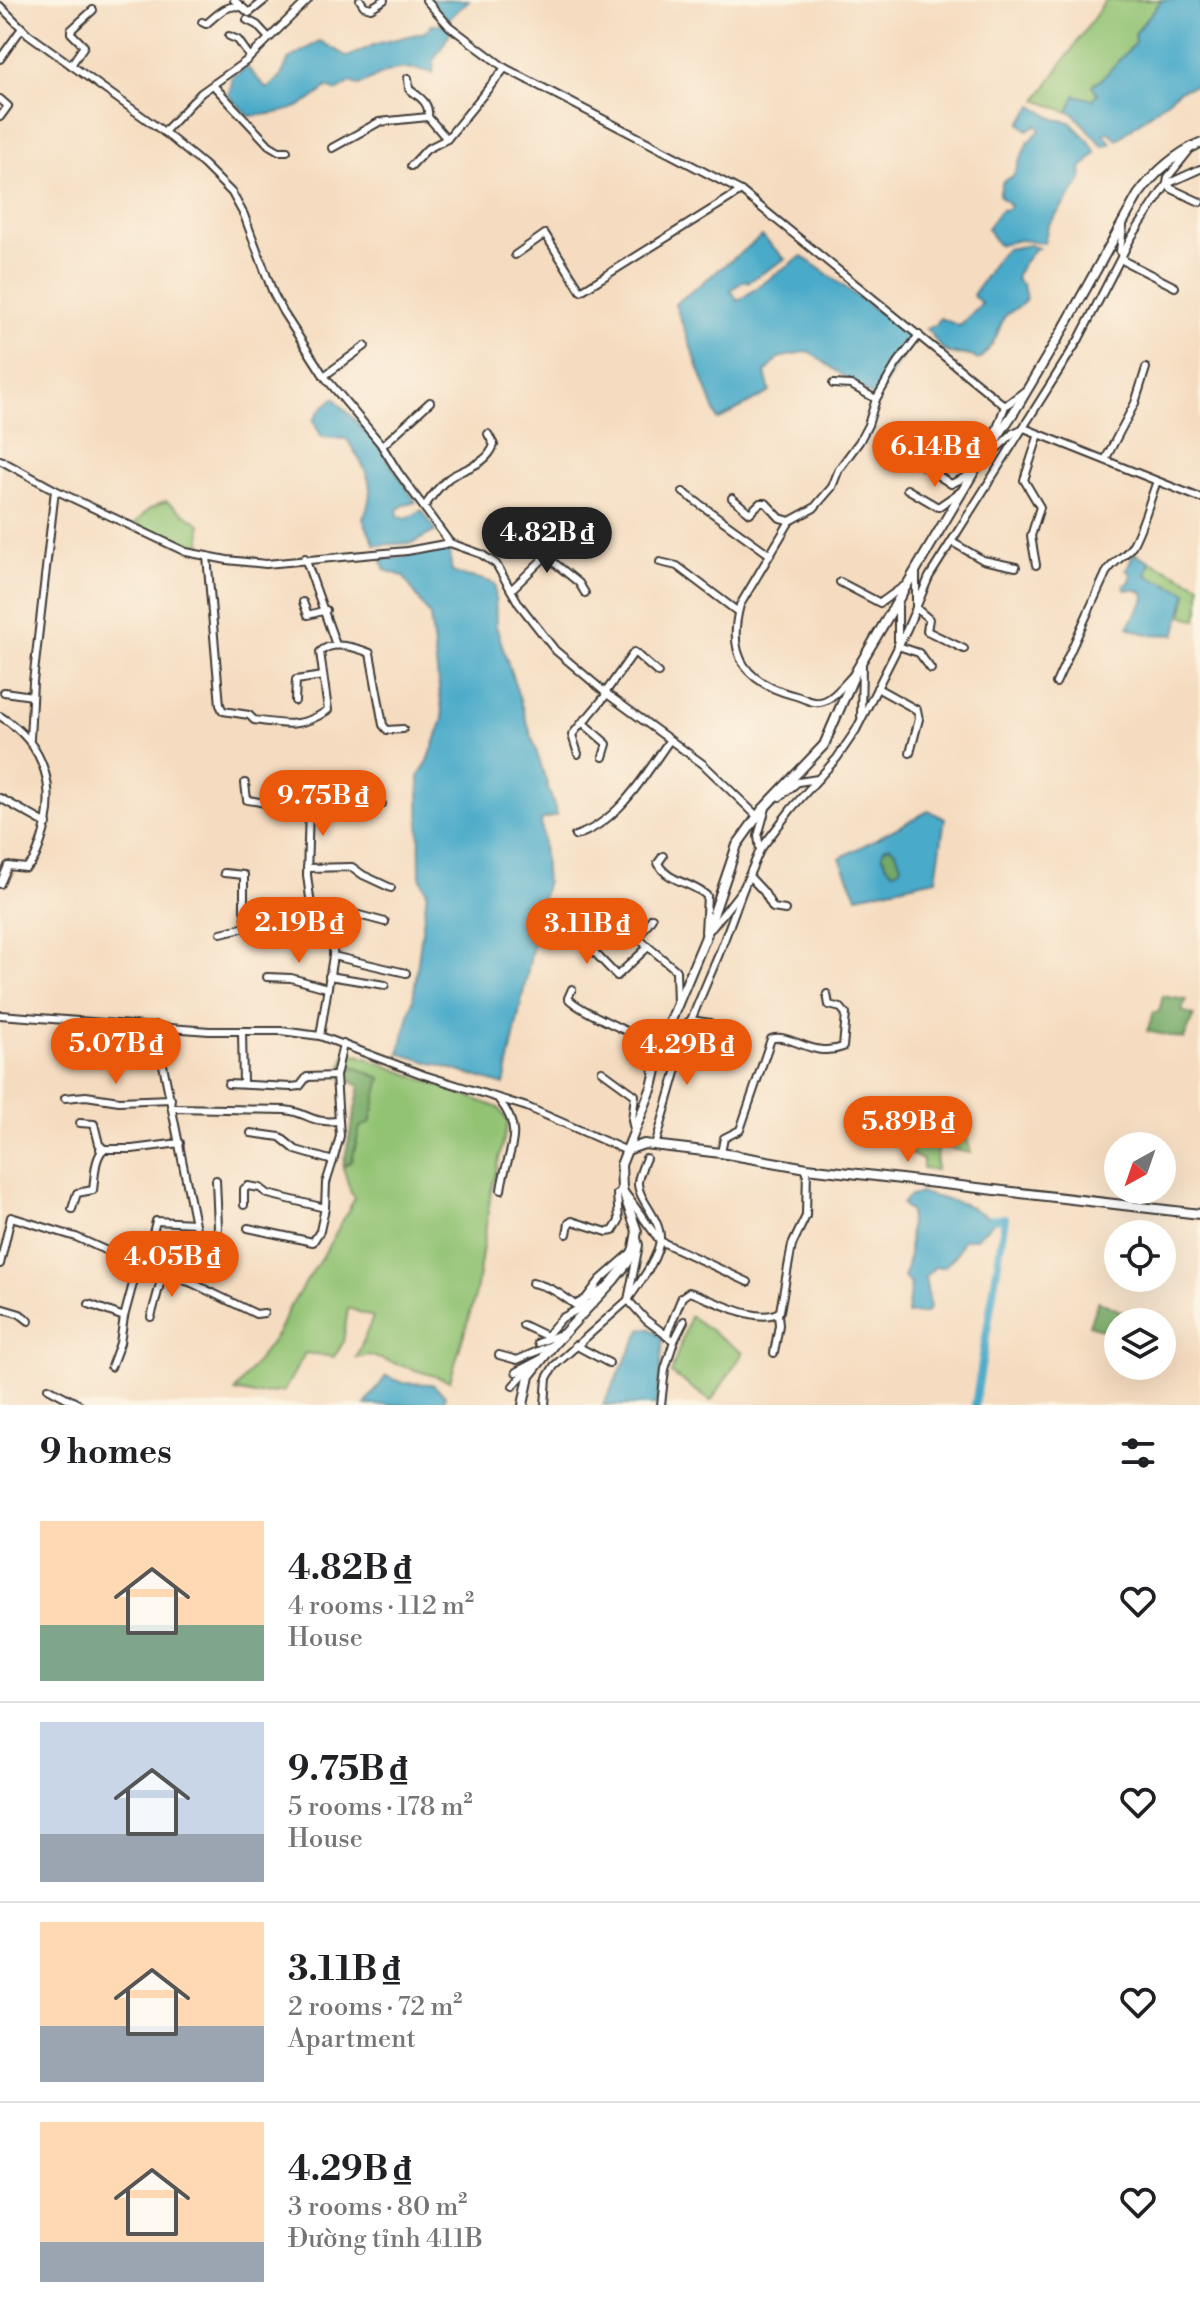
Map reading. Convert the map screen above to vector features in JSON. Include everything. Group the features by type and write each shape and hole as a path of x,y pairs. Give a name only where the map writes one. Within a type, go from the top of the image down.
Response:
{"main road":[{"path":"523,1405 526,1383 540,1361 611,1284 632,1252 637,1238 620,1178 625,1150 737,845 757,816 824,745 859,668 973,472 1064,328 1125,215 1151,177 1168,161 1197,144"},
{"path":"625,1150 635,1145 721,1153 807,1168 1200,1214"}],"street":[{"path":"234,0 249,13 265,0"},
{"path":"164,132 201,93 250,57 308,0"},
{"path":"360,0 364,6 371,8 384,0"},
{"path":"426,0 449,26 505,68 741,191 1005,406"},
{"path":"202,22 206,24 227,8 235,5 241,7"},
{"path":"0,6 22,28 164,132 232,193 244,215 273,293 324,376 382,446 450,543"},
{"path":"71,65 84,46 71,30 93,10"},
{"path":"247,20 257,25 269,38"},
{"path":"0,59 22,28"},
{"path":"229,36 238,40 250,57"},
{"path":"411,166 427,149 447,139 505,68"},
{"path":"408,78 409,89 422,98 429,110 428,117 447,139"},
{"path":"213,85 269,145 279,151 287,151"},
{"path":"0,99 8,106 0,117"},
{"path":"332,148 379,122 428,117"},
{"path":"655,1146 691,1020 760,850 792,808 837,758 861,720 929,577 1079,339 1131,238 1167,184 1168,177 1197,144"},
{"path":"1167,184 1200,169"},
{"path":"1167,184 1200,202"},
{"path":"515,255 545,234 581,291 741,191"},
{"path":"1125,215 1120,251 1126,263 1175,287"},
{"path":"859,668 826,701 818,703 775,691 751,673 736,650 733,641 738,612 790,521 814,508 832,487 839,469 868,425 876,399 919,335"},
{"path":"324,376 365,346"},
{"path":"1105,460 1135,403 1146,368"},
{"path":"833,384 851,385 876,399"},
{"path":"972,446 985,434 999,430 1005,406 1028,389"},
{"path":"382,446 430,402"},
{"path":"919,463 951,484 973,472 1013,433 1024,428 1200,498"},
{"path":"424,507 451,476 472,468 490,453 494,445 488,434"},
{"path":"1036,565 1031,536 1040,516 1040,507 1024,480 1039,434"},
{"path":"0,460 55,490 186,552 266,564 407,551 450,543 481,554 496,564 536,628 555,650 606,694 703,764 757,816"},
{"path":"1056,683 1106,573 1134,543 1157,481"},
{"path":"907,489 938,507 963,490"},
{"path":"0,884 8,866 26,868 33,863 47,824 49,802 46,776 30,739 55,490"},
{"path":"683,492 769,554"},
{"path":"732,498 750,513 760,503 766,503 780,518 790,521"},
{"path":"952,542 983,560 1016,567"},
{"path":"207,556 223,711 249,715 254,720 268,723 309,723 328,711 320,652 325,647 336,645 370,653 383,725 387,730 403,729"},
{"path":"511,590 546,556 579,583 585,593"},
{"path":"305,558 336,645"},
{"path":"660,562 677,566 738,612"},
{"path":"840,582 880,603 914,575"},
{"path":"914,575 916,608 928,617 926,629 930,634 964,649"},
{"path":"303,602 308,615 326,610"},
{"path":"898,602 898,646"},
{"path":"898,646 919,653 931,669"},
{"path":"578,754 572,735 606,694 634,652 658,673"},
{"path":"859,668 861,720"},
{"path":"295,701 296,680 323,676"},
{"path":"877,688 917,710 919,719 910,753"},
{"path":"4,692 32,696"},
{"path":"0,716 30,739"},
{"path":"584,720 585,726 607,744 603,757"},
{"path":"575,836 588,832 607,819 669,741"},
{"path":"760,850 758,836 770,802 798,782 818,779"},
{"path":"245,783 249,801 262,800 280,807 382,804"},
{"path":"0,798 47,824"},
{"path":"309,808 307,868 314,929"},
{"path":"663,856 658,863 660,868 707,896 705,939"},
{"path":"307,868 352,867 391,888"},
{"path":"224,873 244,875 246,927"},
{"path":"749,876 773,908 785,910"},
{"path":"705,939 724,909 744,887"},
{"path":"320,1036 333,956 333,920 340,913 358,914 385,922"},
{"path":"652,918 638,938 676,970 677,1007"},
{"path":"246,927 254,933 314,929 332,931"},
{"path":"221,933 246,927"},
{"path":"578,935 617,976 648,947"},
{"path":"333,956 406,973"},
{"path":"329,976 385,985"},
{"path":"267,977 291,978 327,988"},
{"path":"572,989 568,998 576,1008 647,1041 654,1076"},
{"path":"721,1153 724,1138 740,1130 771,1039 782,1038 819,1052 843,1047 846,1014 841,1008 829,1005 827,994"},
{"path":"0,1015 281,1031 320,1036 424,1075 527,1107 625,1150"},
{"path":"659,1052 675,1031 691,1020 710,1023"},
{"path":"155,1025 200,1249 192,1283"},
{"path":"242,1031 243,1083"},
{"path":"248,1228 313,1242 320,1231 326,1183 340,1136 336,1076 343,1044"},
{"path":"602,1071 635,1095 634,1131"},
{"path":"228,1084 287,1088 300,1086 307,1077 336,1076"},
{"path":"65,1098 86,1096 119,1101 171,1099"},
{"path":"498,1098 515,1128 501,1190"},
{"path":"173,1108 285,1110 297,1111 310,1120 338,1121"},
{"path":"72,1209 77,1193 93,1190 101,1149 94,1124 80,1123"},
{"path":"251,1133 280,1137 301,1152 333,1161"},
{"path":"101,1149 180,1143"},
{"path":"545,1405 549,1374 575,1345 628,1300 651,1264 660,1241 654,1217 639,1188 646,1158"},
{"path":"774,1353 778,1314 792,1245 806,1216 807,1168"},
{"path":"200,1249 215,1246 218,1227 216,1180"},
{"path":"244,1205 244,1189 248,1186 325,1208"},
{"path":"567,1234 572,1221 613,1231 619,1221 617,1194 622,1189 660,1241 748,1282"},
{"path":"0,1264 11,1217 76,1237 138,1265 192,1283 256,1314 264,1313"},
{"path":"153,1233 156,1221 194,1223"},
{"path":"628,1300 639,1245 637,1238"},
{"path":"584,1300 609,1271 632,1252"},
{"path":"111,1367 121,1340 138,1265"},
{"path":"151,1317 163,1273"},
{"path":"532,1283 559,1293 575,1305 611,1284"},
{"path":"666,1336 677,1306 689,1292 748,1313 778,1314"},
{"path":"628,1300 674,1341"},
{"path":"523,1325 546,1336 562,1318 595,1301"},
{"path":"89,1304 124,1317"},
{"path":"0,1308 20,1314 29,1321"},
{"path":"661,1405 665,1369 684,1321"},
{"path":"538,1343 565,1333"},
{"path":"499,1355 515,1361 554,1344"},
{"path":"575,1345 609,1363"},
{"path":"516,1372 540,1361"},
{"path":"513,1386 540,1361"},
{"path":"48,1388 80,1405"}],"green space":[{"path":"1106,0 1162,0 1134,34 1135,43 1101,80 1094,82 1093,87 1098,95 1094,101 1074,99 1068,112 1037,100"},
{"path":"166,501 200,524 202,552 177,544 135,523 149,509"},
{"path":"1150,561 1200,585 1200,607 1196,620 1183,615 1187,592 1146,575"},
{"path":"890,846 896,851 902,866 898,870 888,868 882,854 883,848"},
{"path":"1163,996 1186,1000 1182,1011 1194,1015 1184,1039 1147,1031 1154,1012 1159,1012"},
{"path":"347,1051 499,1108 508,1122 491,1192 476,1293 450,1381 368,1355 356,1358 373,1317 348,1308 343,1342 334,1357 305,1353 284,1391 255,1395 235,1391 277,1334 289,1308 355,1198 343,1167 352,1160 360,1127 381,1079 343,1062"},
{"path":"343,1062 381,1078 370,1123 360,1127 352,1161 343,1167 360,1086 339,1076"},
{"path":"910,1127 965,1133 971,1153 937,1146 936,1170 923,1168 923,1160 911,1154"},
{"path":"1098,1301 1114,1308 1104,1308 1104,1330 1089,1325"},
{"path":"690,1316 743,1353 711,1401 671,1373"}],"water":[{"path":"430,0 469,0 448,20"},
{"path":"1162,0 1200,0 1200,80 1179,91 1117,140 1108,131 1104,134 1111,143 1103,146 1073,113 1068,112 1075,95 1094,100 1098,94 1092,85 1101,80 1135,43 1134,34"},
{"path":"432,25 447,26 450,33 434,60 433,73 403,68 394,70 359,86 351,82 337,91 327,87 300,106 261,115 249,116 228,95 231,78 247,67 267,89 281,76 289,59 320,41 348,57 376,44 425,32"},
{"path":"1033,106 1055,119 1070,122 1096,153 1081,169 1082,180 1048,226 1044,243 1019,240 998,245 987,228 1001,210 1008,209 1010,205 999,195 1003,181 1013,176 1027,144 1040,130 1037,125 1027,130 1020,123"},
{"path":"762,236 785,259 731,290 738,301 802,256 910,335 910,343 878,396 872,396 808,351 779,358 765,373 770,392 718,420 675,304"},
{"path":"1029,245 1038,248 1021,267 1016,279 1023,285 1026,298 1005,316 988,350 978,360 947,352 926,329 936,325 940,318 960,326 982,304 973,295 1001,253"},
{"path":"334,398 378,445 416,502 397,510 398,516 406,519 422,510 436,531 413,543 375,545 363,519 370,495 364,468 347,439 322,437 313,421"},
{"path":"449,551 452,572 495,584 496,626 557,815 541,820 546,883 504,1085 399,1053 413,1000 427,892 420,877 419,775 428,761 443,719 430,616 403,576 385,570 381,559"},
{"path":"1134,553 1150,561 1146,575 1187,592 1175,635 1146,634 1128,627 1145,599 1143,592 1125,590 1124,585 1130,582 1131,573 1126,570"},
{"path":"928,811 945,818 936,879 857,896 840,858","holes":["890,846 896,851 901,865 893,871 882,855 884,848"]},
{"path":"920,1193 964,1204 992,1219 993,1223 976,1238 963,1240 956,1255 944,1267 935,1267 925,1277 930,1308 926,1313 907,1314 911,1284 904,1278 909,1257 910,1212 902,1204 908,1197"},
{"path":"642,1328 651,1329 663,1339 657,1405 603,1405"},
{"path":"386,1376 403,1383 432,1384 445,1395 444,1405 365,1405"}],"waterway":[{"path":"975,1405 1005,1218 992,1219"}]}
